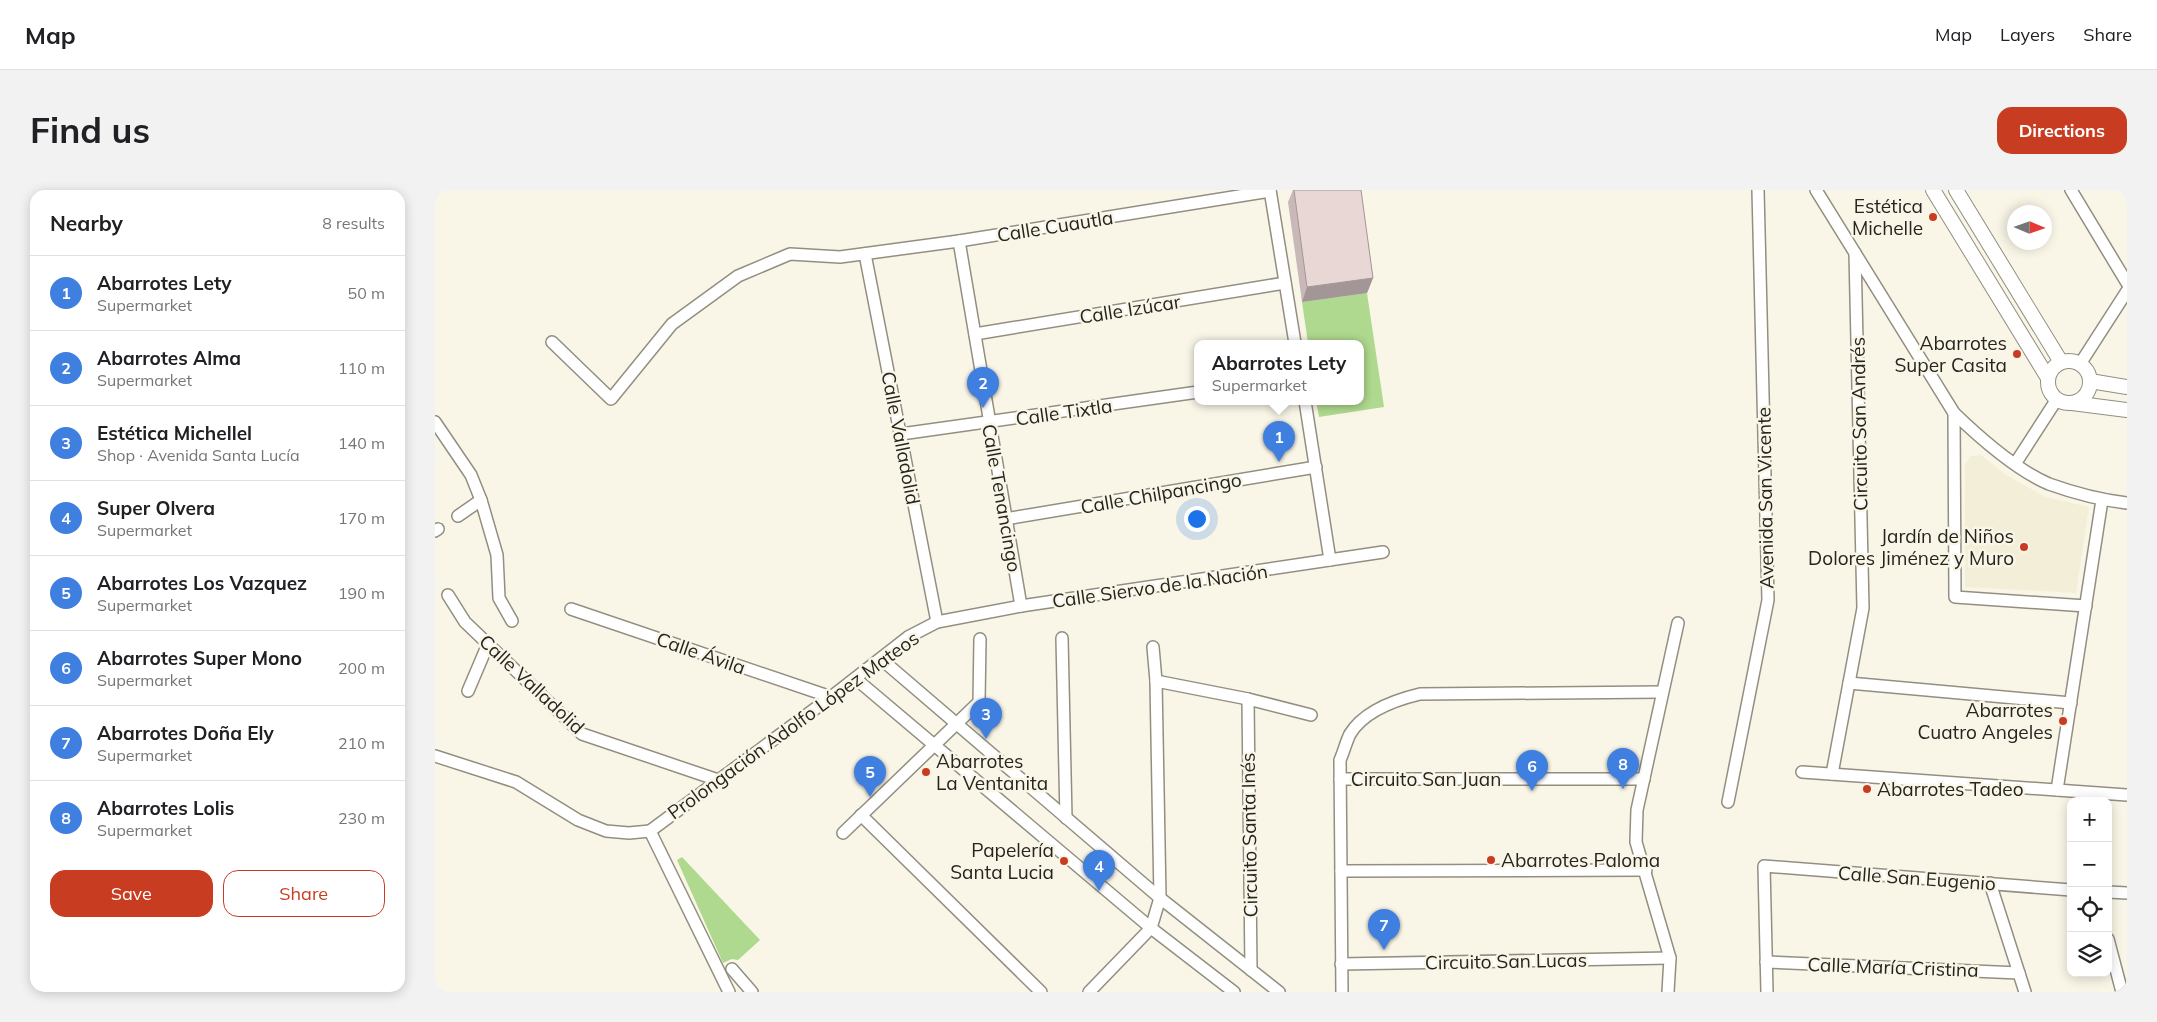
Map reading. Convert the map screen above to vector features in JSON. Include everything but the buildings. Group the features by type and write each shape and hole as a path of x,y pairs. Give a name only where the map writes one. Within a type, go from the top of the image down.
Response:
{"street":[{"name":"Avenida San Vicente","path":"1727,802 1768,600 1759,190"},
{"path":"1816,190 1954,412 1981,438 2015,464 2048,483 2102,500 2127,504"},
{"path":"1933,190 2048,378 2049,390 2057,400 2127,410"},
{"path":"1956,190 2061,362"},
{"path":"2071,190 2127,283"},
{"path":"1270,191 1294,340"},
{"name":"Calle Cuautla","path":"552,342 611,399 672,324 738,276 790,254 840,257 865,254 959,241 1270,191"},
{"name":"Calle Tenancingo","path":"959,241 1021,606"},
{"name":"Circuito San Andrés","path":"1832,774 1863,608 1855,253"},
{"name":"Calle Valladolid","path":"865,254 937,622"},
{"name":"Calle Izúcar","path":"975,334 1285,284"},
{"path":"2080,364 2127,291"},
{"path":"2048,378 2055,366 2061,362 2067,361 2080,364 2087,372 2090,382 2086,394 2072,403"},
{"path":"2090,382 2127,387"},
{"name":"Calle Tixtla","path":"901,434 1194,393"},
{"path":"2015,464 2057,400"},
{"path":"1306,405 1330,560"},
{"path":"1954,412 1955,598 2086,606"},
{"path":"435,422 471,475 481,500 497,555 499,598 512,621"},
{"name":"Calle Chilpancingo","path":"1005,519 1316,467"},
{"path":"458,516 481,500"},
{"path":"2057,790 2102,500"},
{"name":"Calle Siervo de la Nación","path":"937,622 1021,606 1383,552"},
{"name":"Calle Valladolid","path":"448,595 465,622 581,734 718,780"},
{"name":"Calle Ávila","path":"571,609 831,697"},
{"name":"Prolongación Adolfo López Mateos","path":"650,831 856,679 908,637 937,622"},
{"path":"1668,992 1670,958 1646,870 1636,842 1637,810 1678,623"},
{"path":"1062,638 1066,818"},
{"path":"843,833 979,702 980,639"},
{"path":"468,691 488,644"},
{"path":"1089,992 1151,928 1160,898 1156,681 1153,647"},
{"path":"881,660 1160,898 1279,992"},
{"path":"856,679 1227,990"},
{"path":"1156,681 1248,699 1311,716"},
{"path":"1849,684 2071,703"},
{"name":"Circuito San Juan","path":"1644,779 1341,779 1341,760 1351,733 1368,716 1387,703 1420,694 1662,692"},
{"name":"Circuito Santa Inés","path":"1248,699 1251,970"},
{"path":"435,756 516,782 578,820 605,831 629,833 650,831 729,992"},
{"path":"1802,772 2127,795"},
{"path":"1341,779 1341,992"},
{"path":"861,815 1041,992"},
{"name":"Calle San Eugenio","path":"1766,962 1764,866 2067,890"},
{"path":"1341,871 1646,870"},
{"path":"1990,883 2025,992"},
{"path":"2112,892 2127,893"},
{"path":"2112,954 2122,992"},
{"name":"Circuito San Lucas","path":"1341,964 1670,958"},
{"path":"1766,962 1767,992"},
{"name":"Calle María Cristina","path":"1766,962 2019,973"},
{"path":"732,969 752,992"}],"shaded area":[{"name":"Jardín de Niños Dolores Jiménez y Muro","path":"1981,455 2006,475 2046,497 2089,507 2076,593 1965,587 1965,465 1971,456"}],"green space":[{"path":"1367,293 1384,407 1319,417 1317,405 1364,405 1364,340 1308,340 1302,302"},
{"path":"682,857 760,940 738,960 732,959 723,963 677,860"}],"place":[{"name":"Estética Michelle","path":"1933,217"},
{"name":"Abarrotes Super Casita","path":"2017,354"},
{"name":"Abarrotes Alma","path":"983,408"},
{"name":"Abarrotes Lety","path":"1279,462"},
{"name":"Jardín de Niños Dolores Jiménez y Muro","path":"2024,547"},
{"name":"Abarrotes Cuatro Angeles","path":"2063,721"},
{"name":"Estética Michellel","path":"986,739"},
{"name":"Abarrotes La Ventanita","path":"926,772"},
{"name":"Abarrotes Lolis","path":"1623,789"},
{"name":"Abarrotes Tadeo","path":"1867,789"},
{"name":"Abarrotes Super Mono","path":"1532,791"},
{"name":"Abarrotes Los Vazquez","path":"870,797"},
{"name":"Abarrotes Paloma","path":"1491,860"},
{"name":"Papelería Santa Lucia","path":"1064,861"},
{"name":"Super Olvera","path":"1099,891"},
{"name":"Abarrotes Doña Ely","path":"1384,950"}]}
